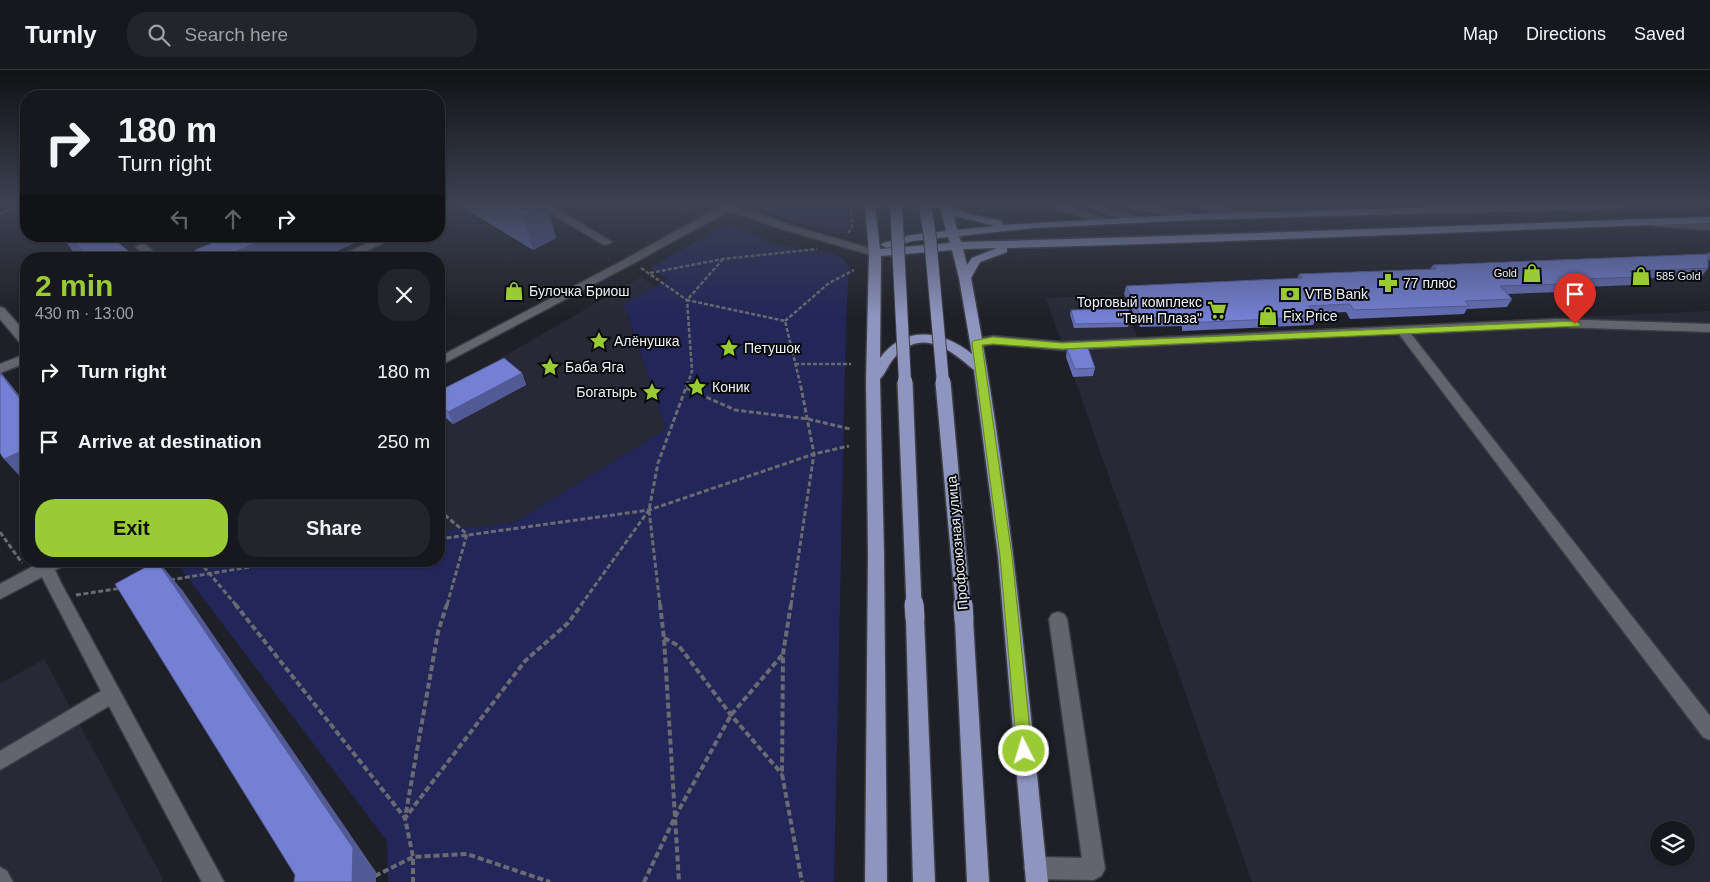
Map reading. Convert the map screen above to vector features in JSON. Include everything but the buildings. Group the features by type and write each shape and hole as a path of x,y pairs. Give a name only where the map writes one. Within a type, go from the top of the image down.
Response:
{"main road":[{"path":"874,243 876,882"},
{"path":"875,253 890,244 896,243"},
{"path":"899,243 924,882"},
{"name":"Профсоюзная улица","path":"931,243 964,620 978,882"},
{"path":"955,243 964,278 976,343 1006,556 1036,875"},
{"path":"875,253 956,246 1069,243"},
{"path":"964,278 976,260 1021,244"},
{"path":"873,381 883,359 896,346 912,339 933,339 954,347 980,368"}],"street":[{"path":"356,252 376,243"},
{"path":"445,359 661,243"},
{"path":"840,243 875,253"},
{"path":"142,248 147,252"},
{"path":"0,311 20,334"},
{"path":"976,343 993,340 1062,346 1556,323 1710,328"},
{"path":"1402,330 1710,731"},
{"path":"0,369 20,361"},
{"path":"1,589 46,567"},
{"path":"53,567 61,598 213,882"},
{"path":"1036,875 1094,869 1058,619"},
{"path":"0,761 112,694"},
{"path":"0,878 2,882"}],"path":[{"path":"650,273 723,259 818,249"},
{"path":"679,882 664,638 649,510 658,463 692,371 688,300 723,259"},
{"path":"628,262 650,273 688,300 785,321"},
{"path":"785,321 829,283 854,270"},
{"path":"785,321 808,419 814,454 783,654 782,774 802,882"},
{"path":"796,364 851,364"},
{"path":"686,388 735,410 808,419 850,429"},
{"path":"445,538 649,510 814,454 850,446"},
{"path":"405,818 525,661 568,623 649,510"},
{"path":"445,515 467,534"},
{"path":"0,532 20,561"},
{"path":"413,882 413,857 405,818 438,632 458,570 467,534"},
{"path":"205,567 405,818"},
{"path":"164,580 249,567"},
{"path":"61,598 126,587"},
{"path":"664,638 679,646 731,715 782,774"},
{"path":"644,882 675,817 731,715 783,654"},
{"path":"376,876 413,857 467,854 550,882"}],"shaded area":[{"path":"694,243 773,243 834,254 843,259 849,268 846,321 834,882 388,882 387,841 180,567 445,567 445,530 514,523 666,429 624,304 668,279 650,268"},
{"path":"641,277 655,287 624,304 666,429 514,523 445,530 445,391"},
{"path":"1116,295 1138,337 1710,311 1710,882 1252,882 1046,298"},
{"path":"44,659 163,879 162,882 0,882 0,684"}],"place":[{"name":"Gold","path":"1532,273"},
{"name":"585 Gold","path":"1641,276"},
{"name":"77 плюс","path":"1388,283"},
{"name":"Булочка Бриош","path":"514,291"},
{"name":"VTB Bank","path":"1290,294"},
{"name":"Торговый комплекс \"Твин Плаза\"","path":"1217,310"},
{"name":"Fix Price","path":"1268,316"},
{"name":"Алёнушка","path":"599,341"},
{"name":"Петушок","path":"729,348"},
{"name":"Баба Яга","path":"550,367"},
{"name":"Коник","path":"697,387"},
{"name":"Богатырь","path":"652,392"}],"route":[{"path":"1024,751 1006,556 976,343 993,340 1062,346 1556,323 1575,324"}]}
